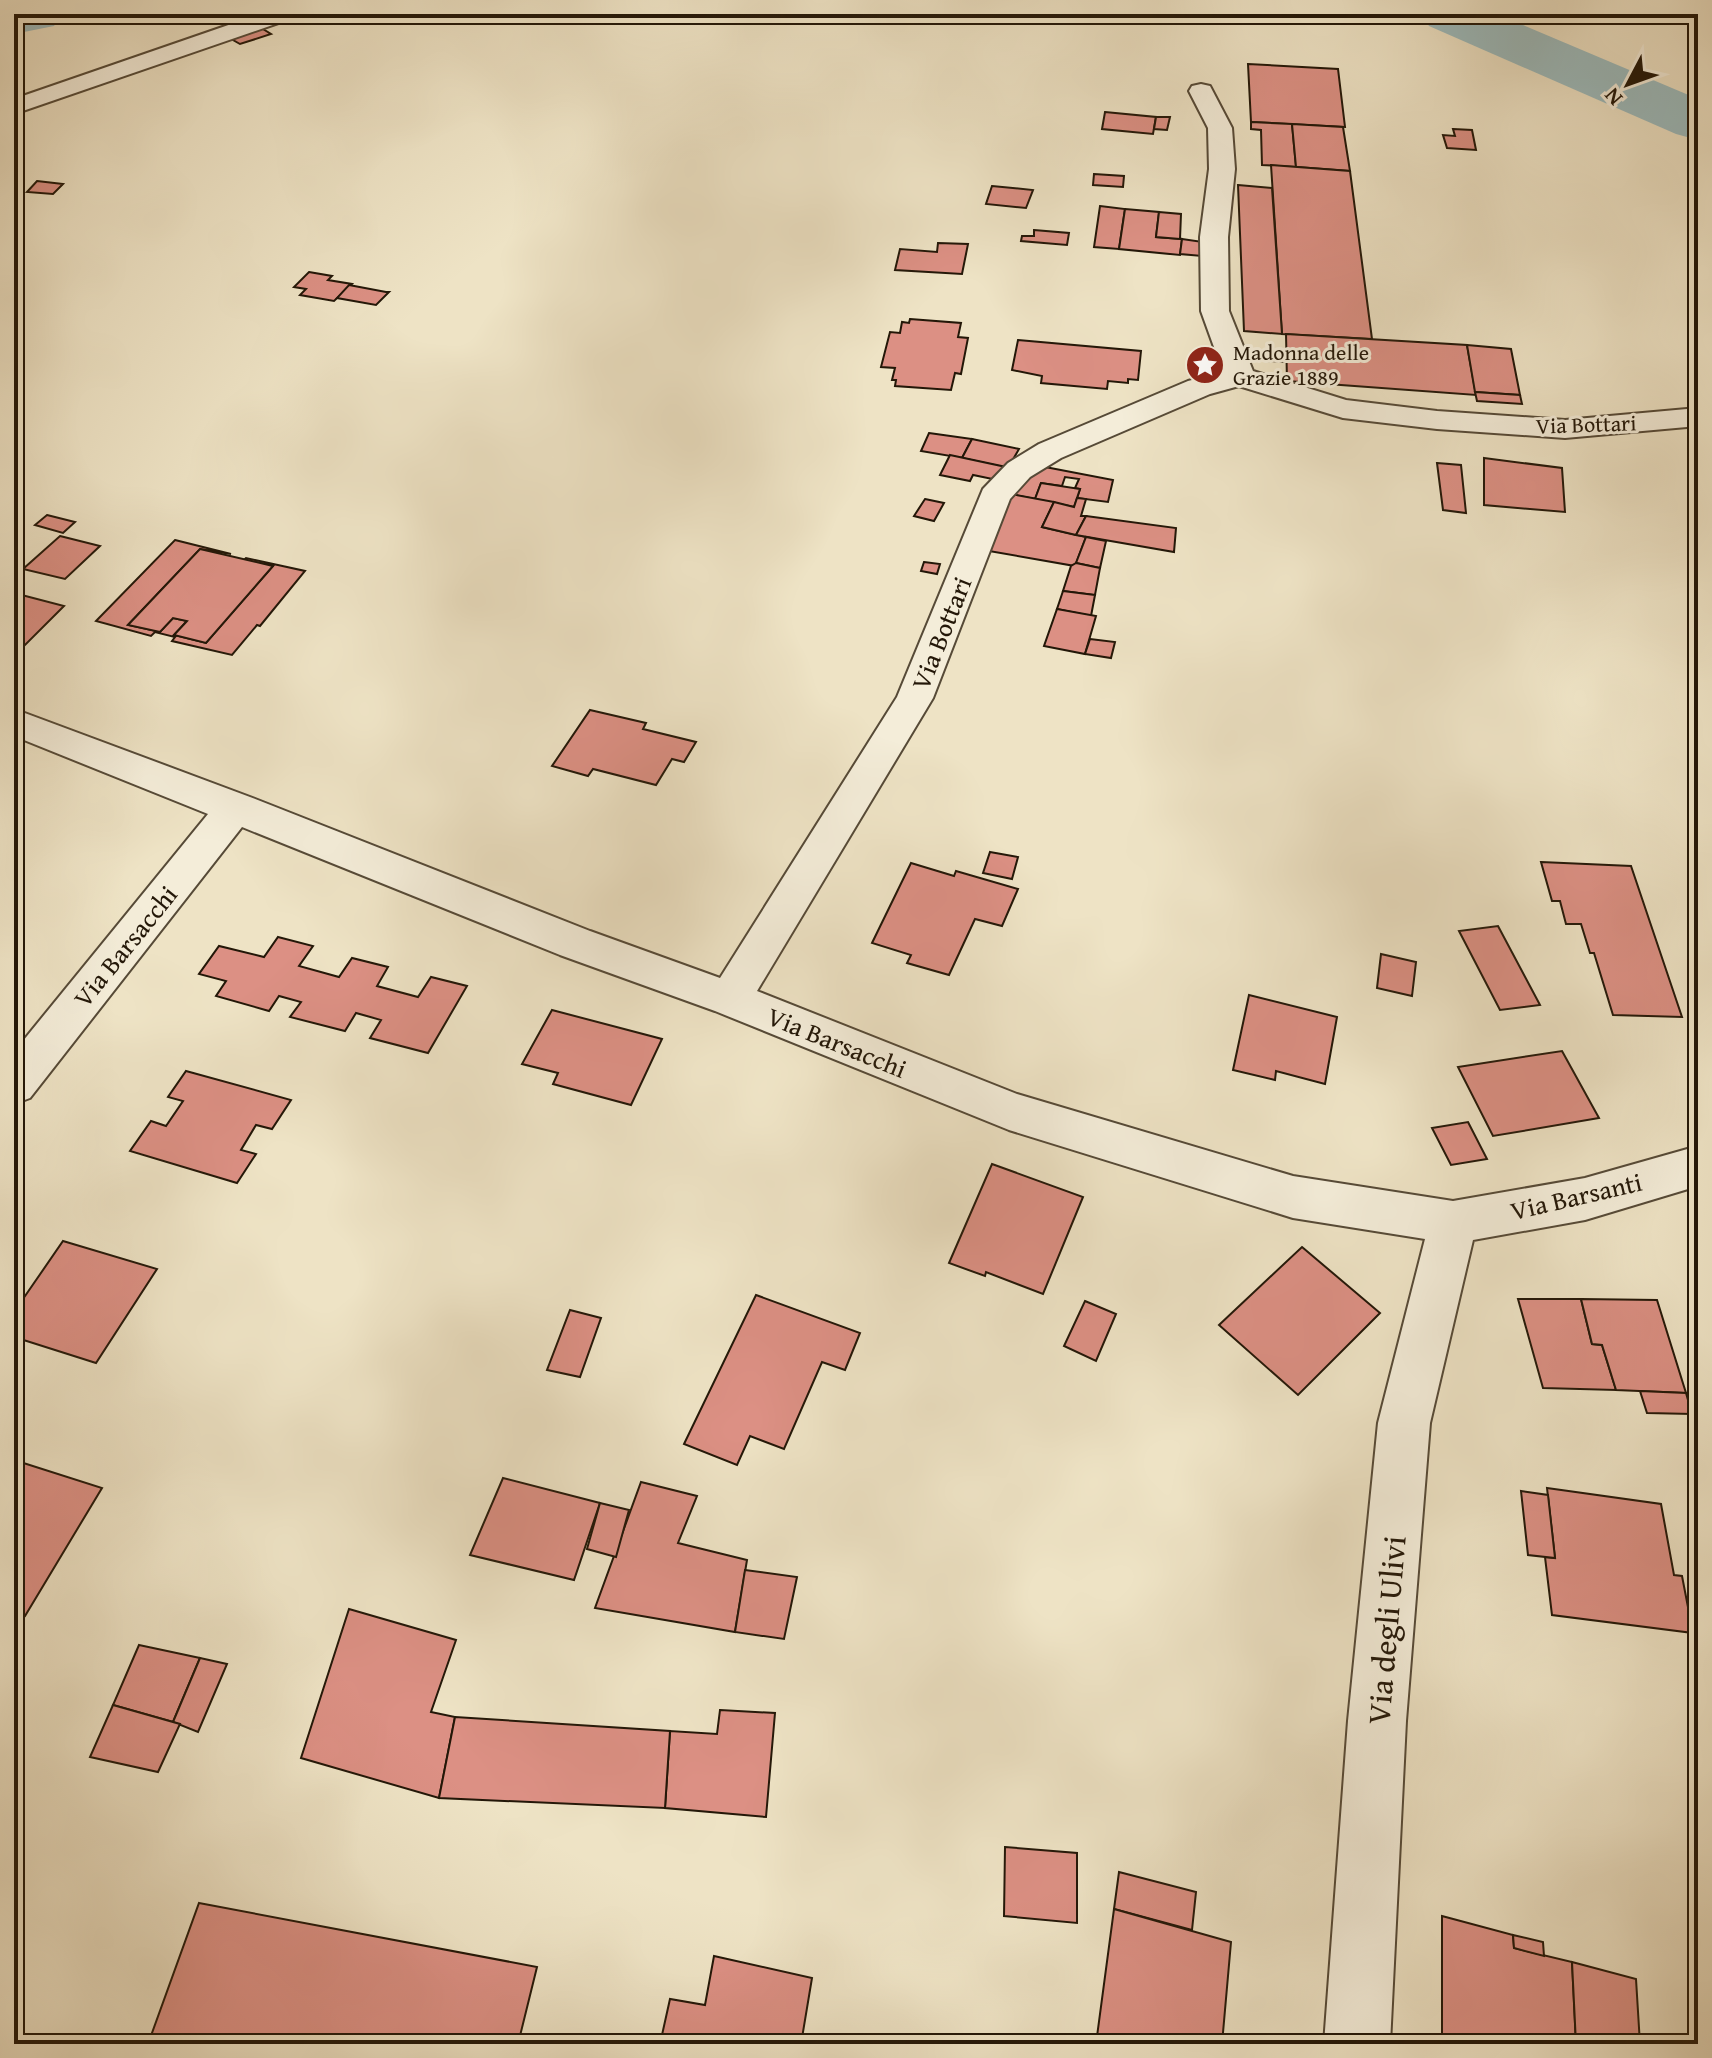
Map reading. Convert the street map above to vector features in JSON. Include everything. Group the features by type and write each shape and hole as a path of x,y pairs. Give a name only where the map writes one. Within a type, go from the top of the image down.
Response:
{"street":[{"path":"14,107 282,14"},
{"path":"1201,91 1220,128 1222,169 1214,237 1215,311 1240,377"},
{"name":"Via Bottari","path":"730,999 915,698 995,496 1019,470 1050,451 1199,387 1240,377 1343,409 1437,420 1565,429 1698,417"},
{"name":"Via Barsacchi","path":"14,722 561,937 730,999 1009,1111 1293,1197 1453,1222"},
{"name":"Via Barsacchi","path":"14,1085 236,807"},
{"name":"Via Barsanti","path":"1453,1222 1585,1199 1698,1166"},
{"name":"Via degli Ulivi","path":"1357,2044 1377,1721 1404,1423 1453,1222"}],"building":[{"path":"318,14 362,14 325,22"},
{"path":"964,14 1088,14 1088,20"},
{"path":"258,26 271,34 240,44 226,36"},
{"path":"1248,64 1338,69 1345,127 1251,122"},
{"path":"1105,112 1156,117 1153,134 1102,129"},
{"path":"1156,117 1170,117 1167,130 1154,129"},
{"path":"1251,122 1292,124 1296,167 1262,165 1261,130 1251,129"},
{"path":"1292,124 1343,127 1350,171 1296,167"},
{"path":"1453,129 1472,130 1476,150 1447,148 1443,135 1455,136"},
{"path":"1271,165 1350,171 1372,339 1282,334"},
{"path":"1094,174 1124,176 1123,187 1093,185"},
{"path":"37,181 63,184 53,194 27,192"},
{"path":"1238,185 1272,188 1282,334 1244,331"},
{"path":"992,186 1033,190 1026,208 986,204"},
{"path":"1100,206 1125,209 1119,249 1094,247"},
{"path":"1125,209 1159,212 1156,237 1182,239 1180,255 1119,249"},
{"path":"1159,212 1181,214 1180,239 1156,237"},
{"path":"1034,230 1069,233 1067,245 1021,241 1022,236 1034,236"},
{"path":"1182,239 1203,242 1202,256 1180,254"},
{"path":"938,243 968,244 962,274 895,270 900,249 937,252"},
{"path":"309,272 332,276 328,280 352,284 334,301 300,295 306,289 294,287"},
{"path":"349,285 389,292 376,305 337,298"},
{"path":"910,319 961,323 958,337 968,338 961,374 955,373 951,390 895,386 896,380 892,380 895,368 881,367 890,332 900,333 902,322 909,323"},
{"path":"1286,334 1467,345 1476,395 1287,381"},
{"path":"1018,340 1141,351 1138,380 1128,379 1128,383 1108,381 1107,389 1041,383 1042,376 1012,370"},
{"path":"1467,345 1511,349 1520,395 1475,392"},
{"path":"1268,351 1287,352 1287,362 1268,361"},
{"path":"1475,392 1520,395 1522,404 1477,401"},
{"path":"929,433 972,439 962,458 921,451"},
{"path":"972,439 1019,449 1008,468 962,458"},
{"path":"950,455 1006,467 997,480 973,475 970,481 940,475"},
{"path":"1484,458 1562,468 1565,512 1484,505"},
{"path":"1437,463 1461,465 1466,513 1443,510"},
{"path":"1040,466 1113,480 1108,502 1077,498 1080,489 1075,488 1079,479 1065,477 1062,486 1041,483 1035,499 1014,495"},
{"path":"1041,483 1080,489 1074,507 1035,499"},
{"path":"1011,494 1054,502 1042,527 1086,537 1075,566 989,551"},
{"path":"1077,498 1086,499 1081,516 1086,516 1076,535 1042,527 1054,502 1074,507"},
{"path":"925,499 944,503 934,521 914,516"},
{"path":"47,515 75,522 63,533 35,525"},
{"path":"1086,516 1176,528 1174,552 1076,535"},
{"path":"60,536 100,546 65,579 23,569"},
{"path":"1086,537 1106,541 1100,568 1076,563"},
{"path":"175,540 231,554 200,549 128,625 160,632 173,618 187,621 174,635 206,643 273,566 244,560 246,558 305,571 232,655 172,641 175,637 155,632 151,636 96,621"},
{"path":"200,549 273,566 206,643 174,635 187,621 173,618 160,632 128,625"},
{"path":"924,562 940,564 937,574 921,571"},
{"path":"1076,563 1100,568 1095,595 1063,591 1071,566"},
{"path":"1063,591 1095,595 1091,616 1057,609"},
{"path":"14,593 64,606 22,648 14,646"},
{"path":"1057,609 1096,616 1085,654 1044,646"},
{"path":"1090,639 1115,642 1111,658 1085,654"},
{"path":"590,710 646,723 643,729 696,742 684,762 672,759 656,785 593,769 588,776 552,766"},
{"path":"990,852 1018,857 1012,879 983,873"},
{"path":"1541,862 1631,866 1682,1017 1613,1015 1594,953 1590,953 1581,924 1566,924 1560,901 1552,901"},
{"path":"911,863 954,876 956,871 1018,889 1002,926 975,919 949,975 907,963 911,955 872,943"},
{"path":"1498,926 1540,1005 1500,1010 1459,931"},
{"path":"278,937 313,946 299,966 339,977 352,958 388,967 377,986 418,997 431,977 467,986 428,1053 370,1038 381,1020 356,1013 345,1031 290,1017 301,1002 279,996 269,1011 216,996 226,981 199,974 219,946 264,957"},
{"path":"1381,954 1416,962 1412,996 1377,988"},
{"path":"1249,995 1337,1017 1325,1084 1276,1071 1275,1080 1233,1070"},
{"path":"552,1010 662,1039 631,1105 553,1084 558,1073 522,1064"},
{"path":"1562,1051 1599,1118 1493,1136 1458,1067"},
{"path":"186,1071 291,1100 272,1129 256,1125 241,1150 256,1154 237,1183 130,1151 151,1121 166,1126 183,1101 168,1097"},
{"path":"1468,1122 1487,1159 1451,1165 1432,1128"},
{"path":"992,1164 1083,1197 1043,1294 986,1272 985,1276 949,1263"},
{"path":"63,1241 157,1269 96,1363 14,1337 14,1312"},
{"path":"1302,1247 1380,1313 1298,1395 1219,1325"},
{"path":"756,1295 860,1333 845,1370 822,1362 784,1449 750,1436 737,1465 684,1444"},
{"path":"1518,1299 1581,1299 1592,1344 1602,1345 1616,1390 1543,1388"},
{"path":"1581,1299 1657,1300 1686,1393 1616,1390 1602,1345 1592,1344"},
{"path":"1085,1301 1116,1314 1096,1361 1064,1346"},
{"path":"570,1310 601,1318 580,1377 547,1370"},
{"path":"1640,1391 1686,1393 1692,1414 1647,1413"},
{"path":"14,1460 102,1488 25,1616 14,1612"},
{"path":"503,1478 600,1503 574,1580 470,1555"},
{"path":"641,1482 697,1496 678,1543 747,1560 735,1632 595,1608"},
{"path":"1547,1488 1661,1504 1674,1575 1682,1576 1693,1633 1552,1615 1545,1557 1555,1558"},
{"path":"1521,1491 1548,1495 1555,1558 1528,1555"},
{"path":"600,1503 629,1510 616,1557 587,1549"},
{"path":"745,1570 797,1577 784,1639 735,1632"},
{"path":"349,1609 456,1640 431,1712 455,1717 439,1798 301,1758"},
{"path":"139,1645 200,1658 173,1722 113,1705"},
{"path":"200,1658 227,1664 198,1732 173,1722"},
{"path":"113,1705 180,1724 158,1772 90,1757"},
{"path":"720,1710 775,1713 766,1817 665,1808 670,1731 717,1734"},
{"path":"455,1717 670,1731 665,1808 439,1798"},
{"path":"1005,1847 1077,1853 1077,1923 1004,1916"},
{"path":"1119,1872 1196,1892 1192,1930 1114,1909"},
{"path":"199,1903 537,1967 518,2044 148,2044"},
{"path":"1114,1909 1231,1942 1222,2044 1096,2044"},
{"path":"1442,1916 1513,1935 1514,1948 1572,1962 1576,2044 1442,2044"},
{"path":"1513,1935 1543,1942 1544,1956 1514,1948"},
{"path":"714,1956 812,1978 801,2044 660,2044 670,1999 705,2005"},
{"path":"1572,1962 1636,1979 1640,2044 1576,2044"}],"waterway":[{"path":"14,17 34,14"},
{"path":"1449,14 1698,121"}],"place":[{"name":"Madonna delle Grazie 1889","path":"1205,365"}]}
